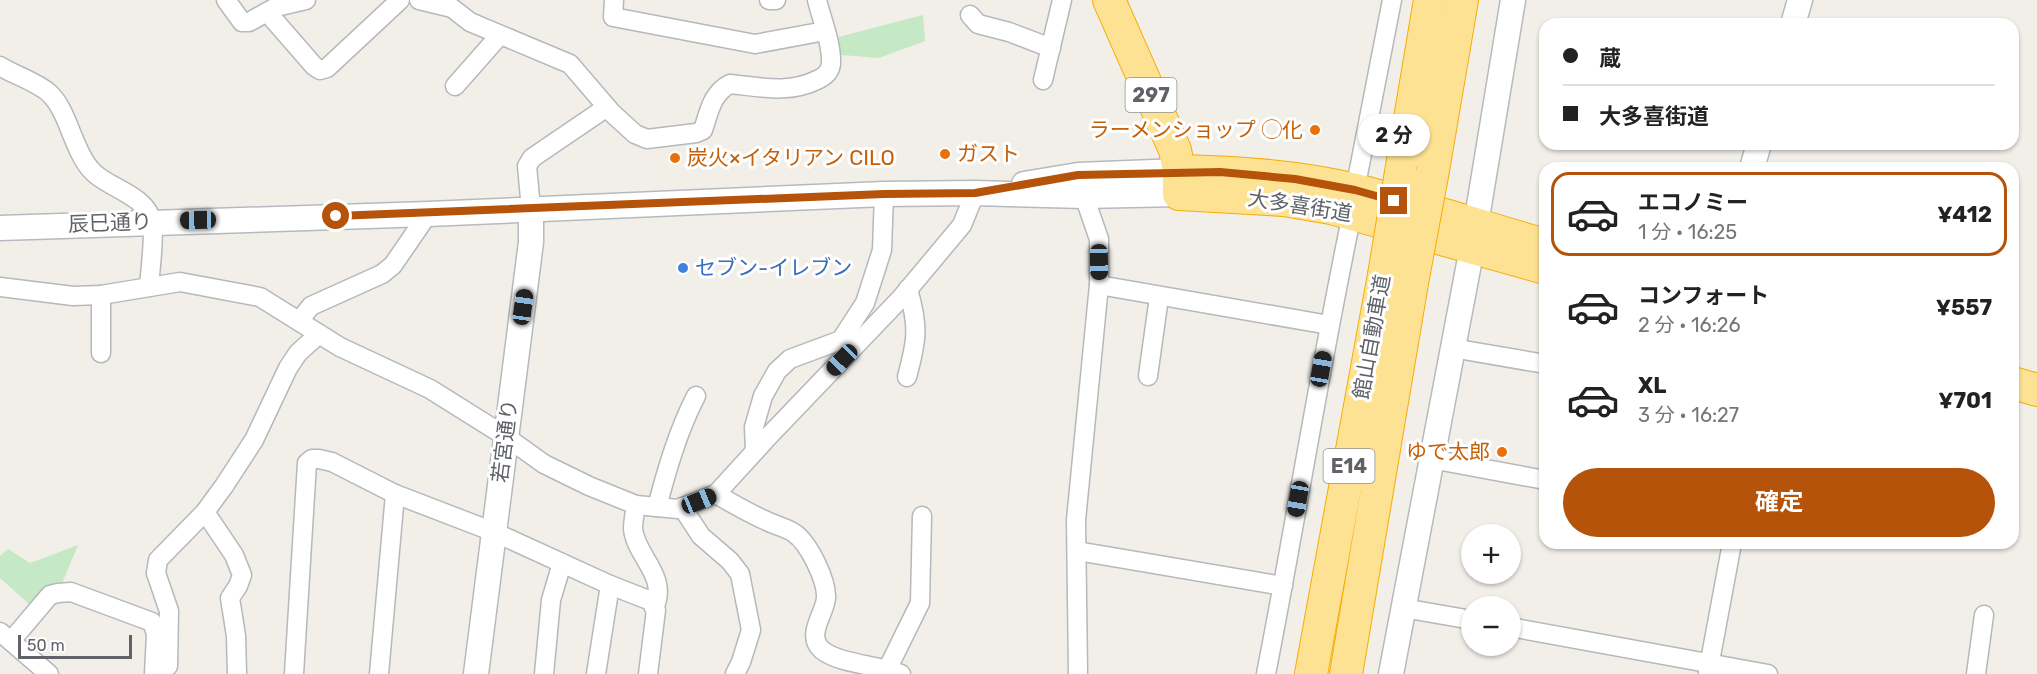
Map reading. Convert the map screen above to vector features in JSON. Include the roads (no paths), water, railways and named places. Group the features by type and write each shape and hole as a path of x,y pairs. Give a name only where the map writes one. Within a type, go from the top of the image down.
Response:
{"highway":[{"name":"297","path":"1109,0 1175,150 1179,182"},
{"name":"館山自動車道","path":"1347,669 1398,279 1401,172 1430,0"},
{"name":"館山自動車道","path":"1313,665 1398,279 1433,170 1462,0"},
{"name":"大多喜街道","path":"1179,182 1248,173 1295,179 1353,202 1474,236 1539,244"},
{"name":"大多喜街道","path":"1474,236 1539,265"},
{"path":"2019,385 2037,390"},
{"path":"2019,404 2037,409"}],"street":[{"path":"226,0 242,22 249,22 276,7 306,0"},
{"path":"267,12 320,70 327,68 400,0"},
{"path":"419,0 452,8 470,22 570,64 607,107 635,134 647,139 696,133 703,130 716,95 730,84 787,90 805,86 825,76 831,66 817,0"},
{"path":"615,0 613,17 755,44 825,31"},
{"path":"769,0 776,0"},
{"path":"1043,80 1062,0"},
{"path":"1266,674 1329,325 1392,0"},
{"path":"1391,674 1474,236 1513,0"},
{"path":"1795,18 1800,0"},
{"path":"970,15 978,24 1009,32 1051,48"},
{"path":"455,86 500,34"},
{"path":"0,66 48,92 56,102 78,148 94,173 139,202 152,222 149,287"},
{"path":"531,209 527,166 532,158 607,107"},
{"name":"辰巳通り","path":"975,193 1078,175 1179,182"},
{"name":"辰巳通り","path":"0,228 428,214 884,194 975,193 1084,196 1179,182"},
{"path":"0,287 73,296 101,295 180,282 260,297 340,347 430,389 506,436 544,464 636,505 678,509 716,494 908,289 962,225 975,193"},
{"path":"755,451 754,427 763,396 777,371 790,359 841,340 865,303 882,250 884,194"},
{"path":"1078,674 1076,520 1100,285 1099,239 1084,196"},
{"name":"若宮通り","path":"476,674 531,242 531,209"},
{"path":"299,321 311,306 382,274 393,265 428,214"},
{"path":"1100,285 1329,325"},
{"path":"907,377 916,344 915,313 908,289"},
{"path":"101,295 101,353"},
{"path":"1148,375 1159,297"},
{"path":"161,670 169,611 156,573 158,560 205,512 254,440 288,368 298,353 320,334"},
{"path":"1452,348 1539,363"},
{"path":"657,507 672,453 685,417 696,396"},
{"path":"294,674 307,463 312,459 332,462 395,494 494,532 610,585 651,601 654,608"},
{"path":"1431,459 1539,479"},
{"path":"380,674 395,494"},
{"path":"716,494 742,510 795,533 812,556 822,577 826,598 815,632 816,643 822,650 836,657 889,672 920,603 922,516"},
{"path":"636,505 633,530 659,586 654,608 648,674"},
{"path":"682,507 701,537 730,561 740,574 751,630 735,674"},
{"path":"205,512 234,555 242,575 230,598 236,636 237,674"},
{"path":"1709,668 1731,549"},
{"path":"1077,551 1283,586"},
{"path":"544,674 551,600 562,563"},
{"path":"596,674 610,585"},
{"path":"49,674 5,636 51,595 71,592 152,622 161,670"},
{"path":"1403,608 1461,618"},
{"path":"1976,674 1984,615"},
{"path":"1521,629 1709,668 1768,674"}],"place":[{"name":"ラーメンショップ ◯化","path":"1315,130"},
{"name":"ガスト","path":"945,154"},
{"name":"炭火×イタリアン CILO","path":"675,158"},
{"name":"セブン-イレブン","path":"683,268"},
{"name":"ゆで太郎","path":"1502,452"}]}
